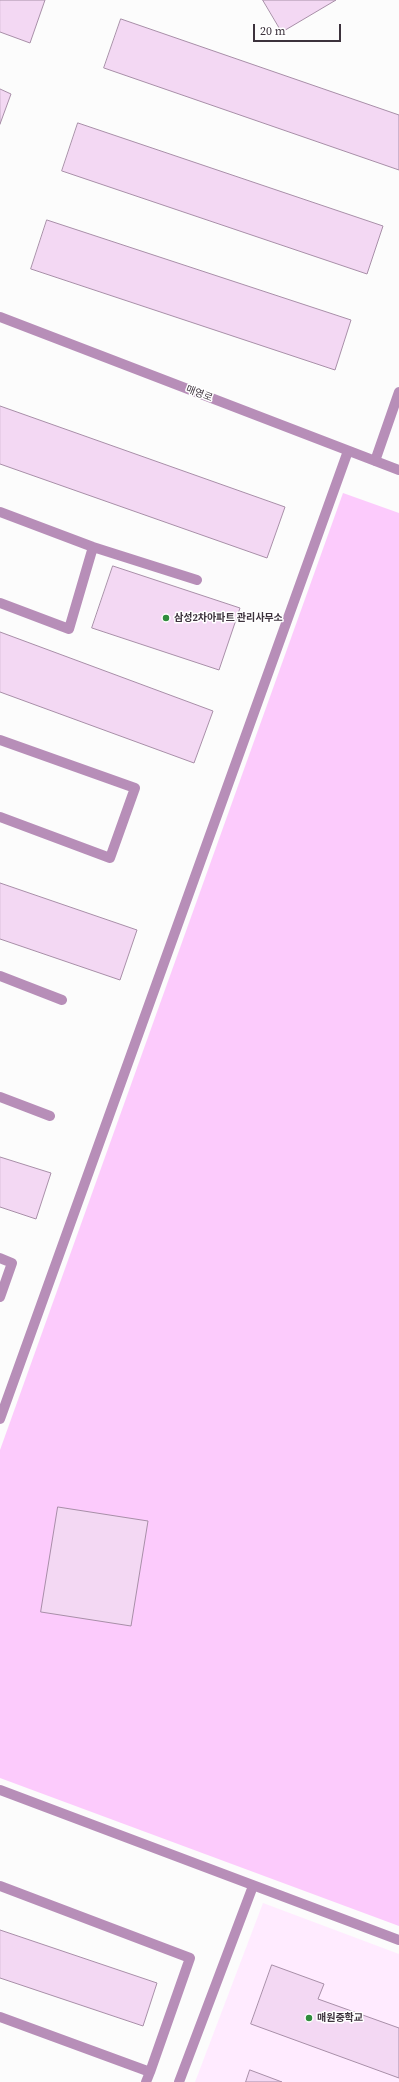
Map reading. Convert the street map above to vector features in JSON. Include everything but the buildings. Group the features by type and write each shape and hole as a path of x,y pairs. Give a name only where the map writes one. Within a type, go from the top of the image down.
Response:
{"street":[{"name":"매영로","path":"0,317 399,470"},
{"path":"375,461 399,392"},
{"path":"0,1419 348,451"},
{"path":"0,512 93,547 197,580"},
{"path":"0,603 69,629 93,547"},
{"path":"0,740 135,788 110,858 0,817"},
{"path":"0,976 62,1000"},
{"path":"0,1097 50,1116"},
{"path":"0,1258 12,1263 0,1297"},
{"path":"0,1790 399,1940"},
{"path":"0,1886 190,1958 146,2082"},
{"path":"179,2082 254,1886"},
{"path":"0,2017 150,2072"}],"shaded area":[{"path":"343,493 399,513 399,1926 0,1778 0,1450"},
{"name":"매원중학교","path":"263,1903 399,1954 399,2082 195,2082"}],"place":[{"name":"삼성2차아파트 관리사무소","path":"166,618"},
{"name":"매원중학교","path":"309,2018"}]}
